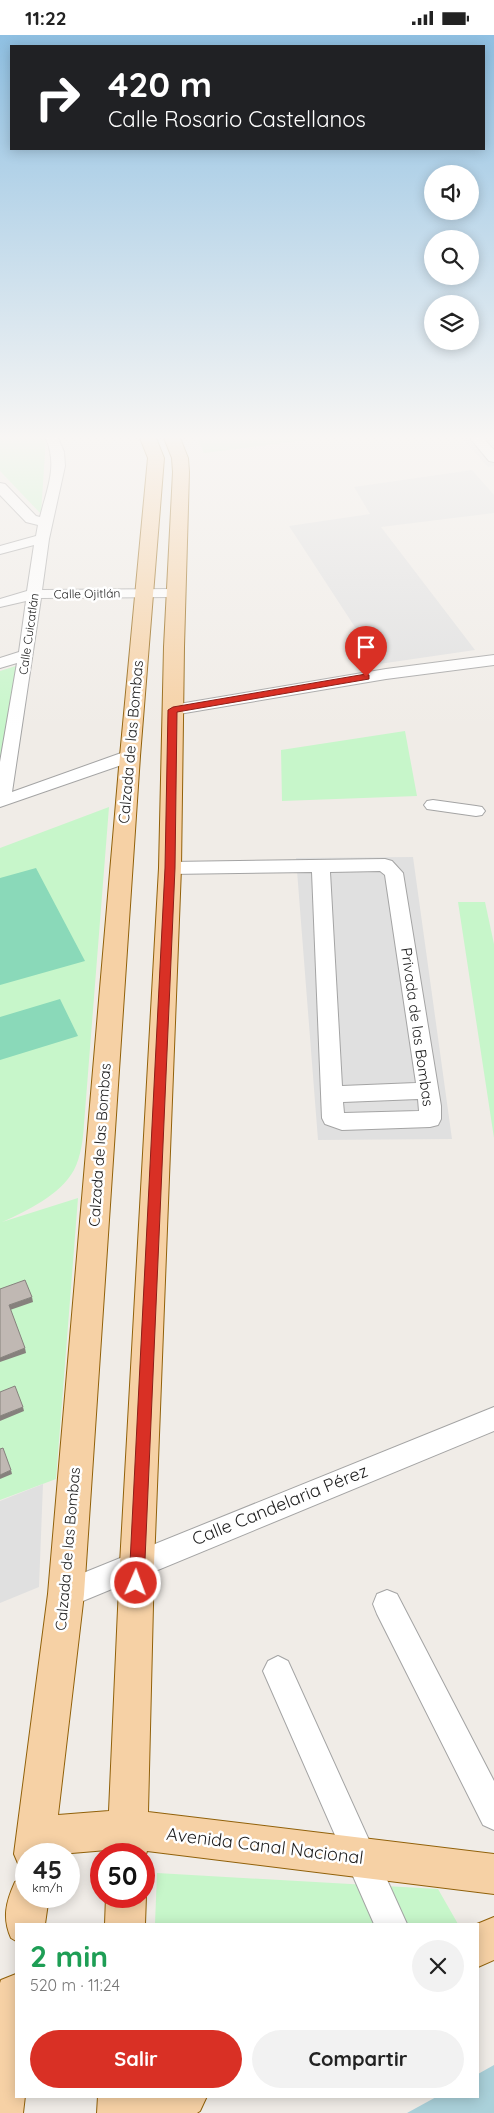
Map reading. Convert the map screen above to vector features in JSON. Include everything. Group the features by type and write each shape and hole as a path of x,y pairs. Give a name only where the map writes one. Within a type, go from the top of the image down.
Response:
{"main road":[{"name":"Calzada de las Bombas","path":"35,1843 66,1593 130,756 149,535"},
{"path":"128,1841 137,1564 170,868 178,535"},
{"name":"Avenida Canal Nacional","path":"80,1843 128,1841 362,1858 494,1874"},
{"path":"25,1923 27,1908"},
{"path":"125,1923 126,1908"},
{"path":"479,1945 494,1937"},
{"path":"1,2113 15,2003"},
{"path":"119,2113 120,2098"},
{"path":"152,2113 181,2098"}],"street":[{"name":"Calle Cuicatlán","path":"1,802 26,655 43,535"},
{"path":"0,550 42,539"},
{"name":"Calle Ojitlán","path":"0,603 35,595 176,593"},
{"path":"0,663 26,655"},
{"path":"173,710 386,674 494,660"},
{"path":"1,802 130,756"},
{"path":"433,805 476,811"},
{"name":"Privada de las Bombas","path":"170,868 385,865 394,873 430,1119 342,1122 333,1118 321,866"},
{"path":"331,1094 427,1091"},
{"name":"Calle Candelaria Pérez","path":"66,1593 494,1419"},
{"path":"387,1604 494,1814"},
{"path":"278,1671 391,1923"}],"green space":[{"path":"19,665 0,776 0,671"},
{"path":"405,731 417,796 282,801 281,750"},
{"path":"109,807 84,1130 80,1154 74,1170 68,1179 52,1195 22,1213 2,1222 78,1198 56,1479 0,1500 0,848"},
{"path":"36,868 85,961 0,985 0,878"},
{"path":"458,902 485,902 494,944 494,1138"},
{"path":"60,999 78,1036 0,1060 0,1017"},
{"path":"157,1873 438,1889 457,1923 155,1923"}],"shaded area":[{"path":"295,535 387,535 475,650 379,664"},
{"path":"413,857 452,1139 318,1140 296,858"},
{"path":"43,1484 39,1587 0,1603 0,1501"}],"water":[{"path":"494,2065 494,2113 407,2113 434,2098 479,2098 479,2073"}],"building":[{"path":"25,1280 32,1297 9,1305 25,1348 0,1358 0,1289"},
{"path":"15,1386 23,1407 0,1416 0,1392"},
{"path":"3,1448 11,1470 0,1475 0,1449"}],"route":[{"path":"136,1583 170,868 173,710 366,677"}]}
